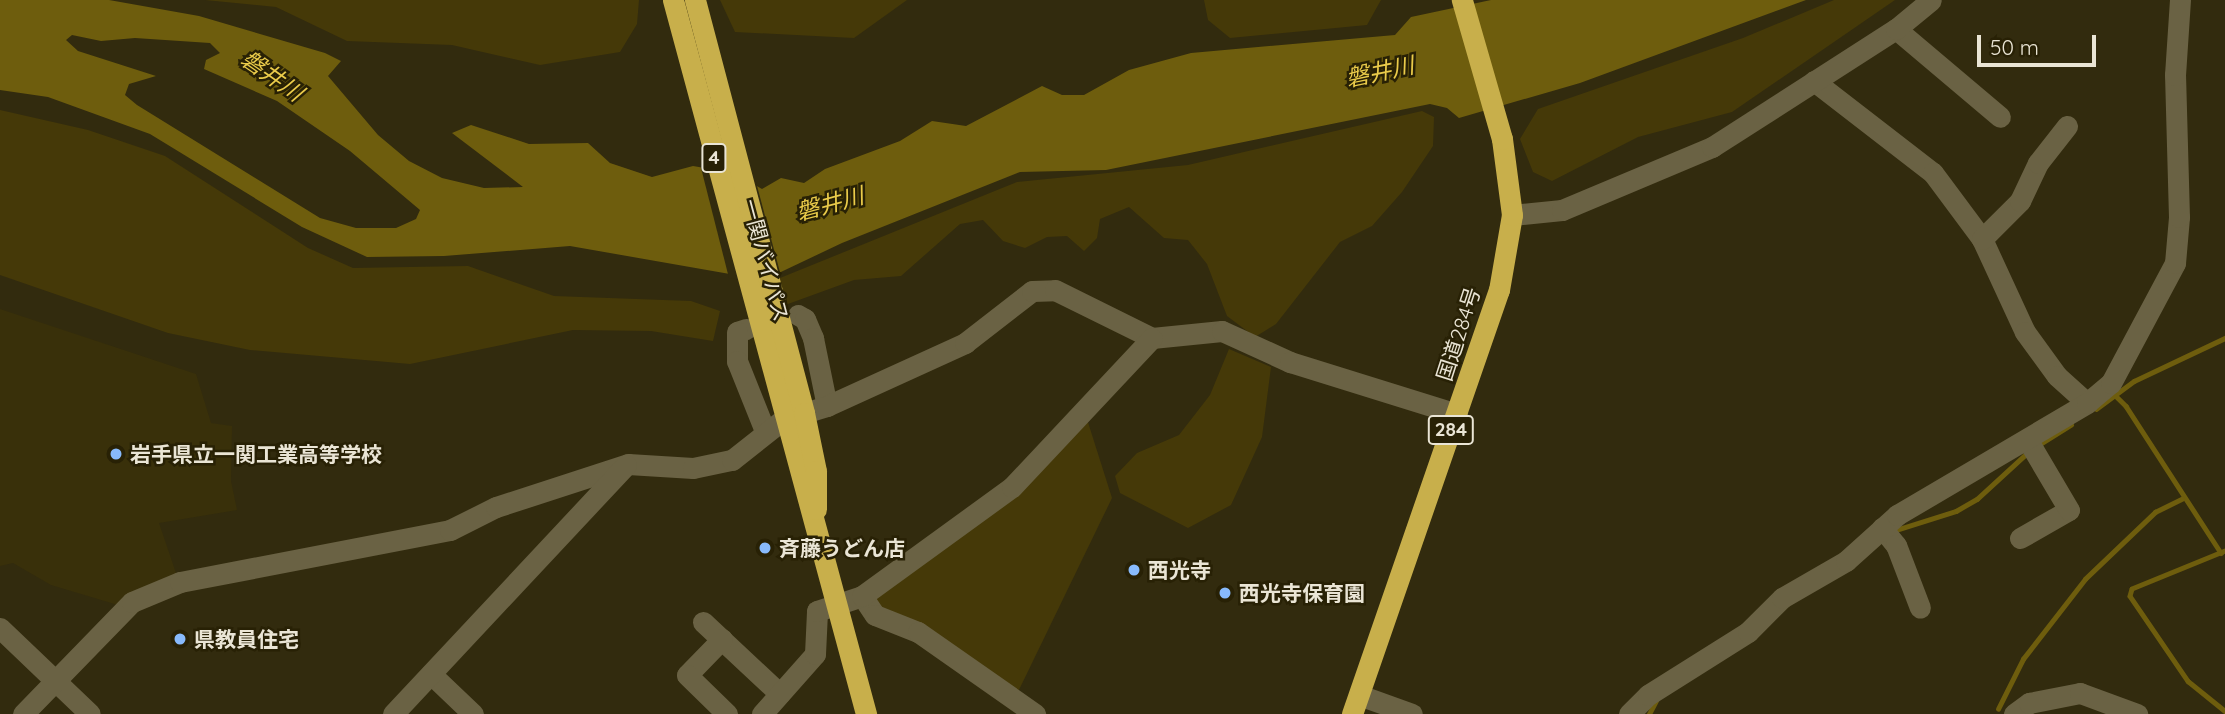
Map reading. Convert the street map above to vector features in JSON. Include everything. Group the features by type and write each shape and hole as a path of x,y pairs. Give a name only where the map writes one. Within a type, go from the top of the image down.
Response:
{"highway":[{"name":"一関バイパス","path":"673,0 751,322 794,416"},
{"name":"一関バイパス","path":"695,0 777,311 815,532 866,714"},
{"name":"国道284号","path":"1355,705 1499,290 1513,215 1502,138 1462,0"}],"street":[{"path":"1513,215 1562,210 1712,147 1896,29 1931,0"},
{"path":"1629,714 1648,695 1748,632 1782,598 1846,561 1882,528 2087,404 2111,383 2175,263 2179,217 2175,75 2180,0"},
{"path":"1896,29 2000,117"},
{"path":"1814,80 1933,173 1982,239 2025,332 2057,376 2087,404"},
{"path":"1982,239 2020,201 2038,163 2067,126"},
{"path":"23,714 132,602 180,582 450,530 496,507 628,464 712,466 732,460 765,431 794,416 827,406 965,342 1032,291 1044,289 1153,338 1222,331 1290,362 1457,414"},
{"path":"798,315 805,319 813,338 827,406"},
{"path":"751,322 737,332 737,361 765,431"},
{"path":"762,714 815,654 817,611 862,596 1012,487 1153,338"},
{"path":"2020,538 2070,510 2027,439"},
{"path":"393,714 628,464"},
{"path":"1882,528 1896,545 1920,608"},
{"path":"862,596 875,615 918,632 1035,714"},
{"path":"703,622 780,694"},
{"path":"0,628 90,714"},
{"path":"722,639 688,675 727,714"},
{"path":"431,674 473,714"},
{"path":"2068,714 2080,693"},
{"path":"2014,714 2029,703 2080,693 2137,714"},
{"path":"1355,705 1412,714"}],"shaded area":[{"path":"205,0 639,0 637,24 620,52 540,65 452,45 347,41 276,7"},
{"path":"720,0 907,0 854,38 735,32"},
{"path":"1204,0 1381,0 1367,25 1230,38 1208,20"},
{"path":"1834,0 1895,0 1732,112 1638,137 1552,181 1533,172 1520,139 1538,109 1743,38"},
{"path":"0,110 88,130 165,156 308,248 353,268 468,266 554,296 691,301 720,311 713,341 651,331 573,330 410,364 250,350 168,333 0,275"},
{"path":"1422,111 1434,117 1433,146 1402,192 1372,226 1340,242 1276,324 1255,337 1227,316 1207,264 1188,240 1164,238 1129,207 1100,219 1097,238 1084,251 1067,236 1047,237 1025,248 1003,241 983,220 960,224 901,276 854,280 777,308 771,292 780,278 1017,182 1188,165"},
{"name":"岩手県立一関工業高等学校","path":"0,309 196,374 211,423 232,426 231,481 237,510 159,523 177,576 118,605 51,585 13,563 0,566"},
{"path":"1229,349 1271,367 1262,437 1231,505 1188,528 1120,493 1115,476 1137,453 1179,435 1210,395"},
{"path":"1086,416 1112,498 1015,698 880,612 871,598"}],"water":[{"name":"磐井川","path":"0,0 109,0 199,16 325,53 341,61 328,76 378,135 409,161 442,178 484,188 523,187 452,133 471,125 529,144 588,143 610,163 652,177 693,166 734,173 762,189 781,178 804,183 825,169 900,141 932,121 966,126 1042,86 1062,95 1084,95 1129,70 1191,53 1395,35 1411,17 1491,0 1806,0 1580,83 1459,118 1447,108 1430,104 1106,170 1020,172 842,243 764,280 570,246 444,256 367,257 302,227 150,134 48,97 0,90","holes":["72,35 101,41 135,38 210,43 220,53 206,60 204,69 277,101 350,151 420,210 416,219 396,228 356,228 320,218 125,95 129,84 156,76 78,51 66,40"]}],"pier":[{"path":"700,164 735,170 756,182 781,276 764,284 729,278"}],"waterway":[{"path":"2096,409 2134,381 2225,338"},
{"path":"2115,395 2126,406 2221,553"},
{"path":"2037,446 2071,425"},
{"path":"1893,531 1956,511 1977,499 2027,453"},
{"path":"1998,709 2023,659 2085,579 2155,512 2182,499"},
{"path":"2225,551 2132,589 2130,596 2188,681 2225,711"},
{"path":"1649,714 1657,699"}],"place":[{"name":"岩手県立一関工業高等学校","path":"116,454"},
{"name":"斉藤うどん店","path":"765,548"},
{"name":"西光寺","path":"1134,570"},
{"name":"西光寺保育園","path":"1225,593"},
{"name":"県教員住宅","path":"180,639"}]}
